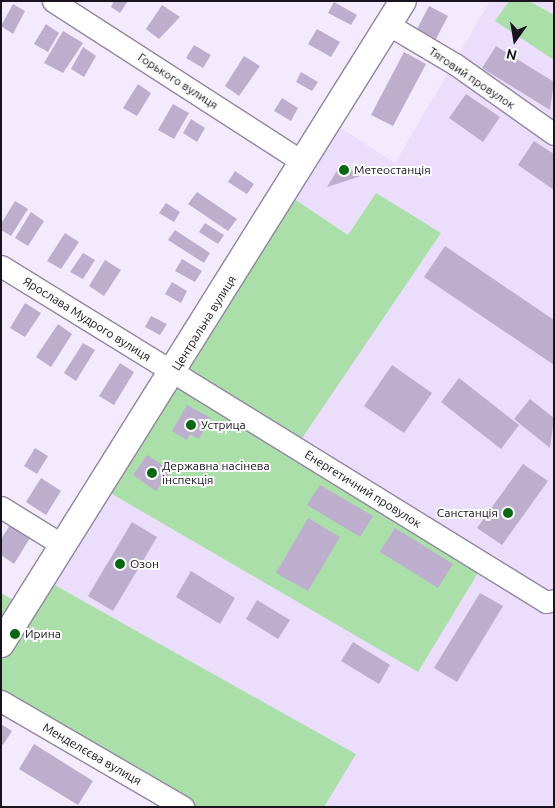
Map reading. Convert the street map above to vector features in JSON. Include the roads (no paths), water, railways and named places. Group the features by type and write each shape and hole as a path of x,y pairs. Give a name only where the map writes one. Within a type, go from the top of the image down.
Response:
{"main road":[{"name":"Центральна вулиця","path":"1,644 174,373 403,1"}],"street":[{"name":"Горького вулиця","path":"53,1 303,162"},
{"name":"Тяговий провулок","path":"389,25 455,64 554,134"},
{"name":"Ярослава Мудрого вулиця","path":"1,266 174,373"},
{"name":"Енергетичний провулок","path":"174,373 546,602 554,600"},
{"path":"1,507 64,546"},
{"name":"Менделєєва вулиця","path":"1,701 183,807"}],"place":[{"name":"Метеостанція","path":"344,170"},
{"name":"Устрица","path":"191,425"},
{"name":"Державна насiнева iнспекцiя","path":"152,473"},
{"name":"Санстанція","path":"508,513"},
{"name":"Озон","path":"120,564"},
{"name":"Ирина","path":"15,634"}]}
